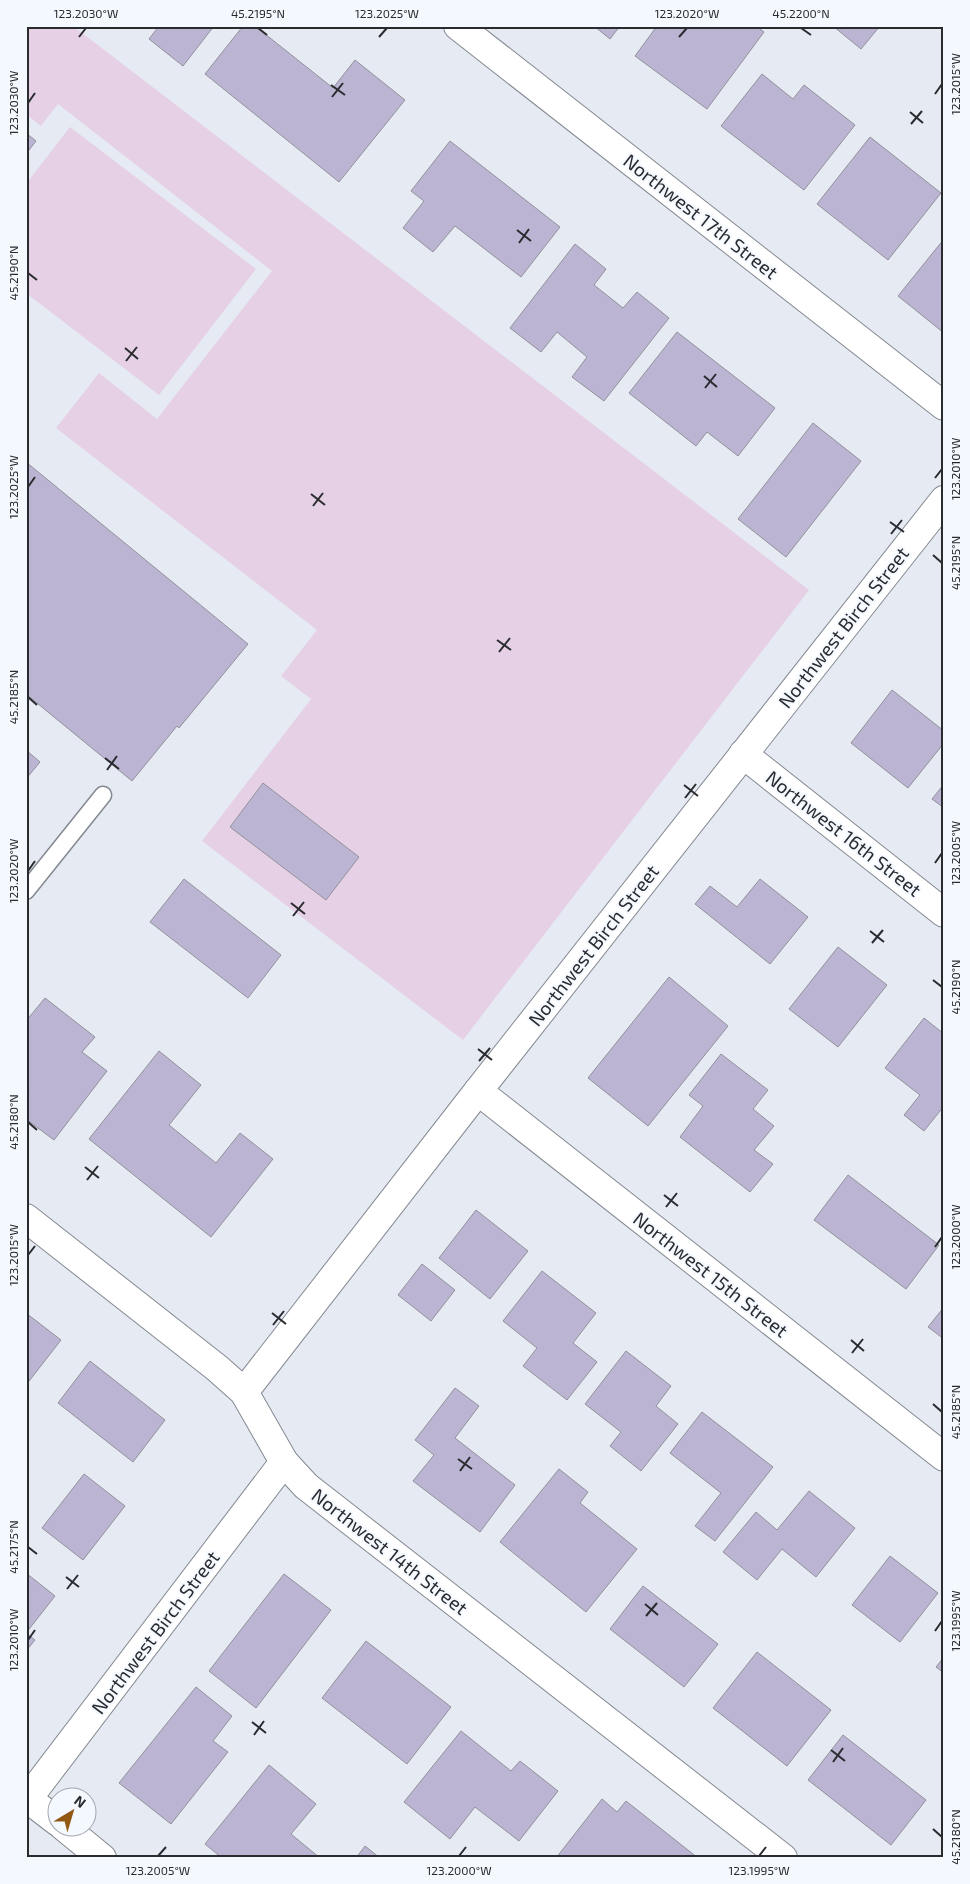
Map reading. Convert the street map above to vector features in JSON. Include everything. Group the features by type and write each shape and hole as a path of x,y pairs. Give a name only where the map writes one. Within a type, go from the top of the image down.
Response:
{"street":[{"name":"Northwest 17th Street","path":"458,26 944,406"},
{"name":"Northwest Birch Street","path":"244,1392 478,1091 944,500"},
{"name":"Northwest 16th Street","path":"743,754 944,912"},
{"name":"Northwest 15th Street","path":"478,1091 944,1457"},
{"name":"Northwest 14th Street","path":"26,1218 218,1368 244,1392 284,1462 306,1486 782,1858"},
{"name":"Northwest Birch Street","path":"27,1800 284,1462"},
{"path":"27,1800 48,1815"},
{"path":"75,1836 102,1858"}],"lane":[{"path":"26,891 103,795"}],"shaded area":[{"path":"26,26 73,26 809,590 463,1040 202,841 311,699 281,676 317,630 56,428 99,373 157,419 272,271 58,104 41,126 26,114"},
{"path":"70,127 256,269 159,395 26,293 26,184"}],"building":[{"path":"159,26 214,26 183,66 149,39"},
{"path":"243,26 255,26 333,88 355,60 405,100 339,182 205,74"},
{"path":"594,26 620,26 610,39"},
{"path":"657,26 756,26 764,32 707,109 635,56"},
{"path":"833,26 880,26 861,49"},
{"path":"762,74 793,99 804,85 855,125 804,190 721,126"},
{"path":"26,133 36,141 26,154"},
{"path":"870,137 941,193 888,260 817,204"},
{"path":"450,141 560,227 521,277 455,226 433,252 403,228 424,201 411,191"},
{"path":"944,239 944,333 898,296"},
{"path":"575,244 606,269 594,285 623,308 637,292 669,318 604,401 572,377 587,357 557,332 541,352 510,328"},
{"path":"677,332 775,408 738,456 707,432 696,446 629,393"},
{"path":"813,423 861,461 786,557 738,519"},
{"path":"26,462 248,644 179,728 177,726 132,781 26,694"},
{"path":"892,690 944,731 944,743 908,788 851,743"},
{"path":"26,750 40,762 26,779"},
{"path":"263,783 359,857 326,900 230,827"},
{"path":"944,784 944,808 932,799"},
{"path":"184,879 281,955 248,998 150,922"},
{"path":"760,879 808,917 770,964 695,904 710,886 737,907"},
{"path":"838,947 887,985 838,1047 789,1009"},
{"path":"669,977 728,1026 648,1126 588,1078"},
{"path":"45,998 95,1037 82,1052 107,1071 54,1140 26,1119 26,1100 29,1095 26,1093 26,1021"},
{"path":"924,1018 944,1034 944,1106 924,1131 904,1115 920,1095 885,1068"},
{"path":"159,1051 201,1085 169,1125 216,1163 240,1133 273,1159 211,1237 89,1139"},
{"path":"721,1054 768,1090 753,1109 774,1126 754,1150 773,1164 750,1192 680,1137 703,1106 689,1095"},
{"path":"848,1175 939,1245 906,1289 814,1220"},
{"path":"476,1210 528,1251 490,1299 439,1258"},
{"path":"422,1264 455,1290 431,1321 398,1295"},
{"path":"542,1271 596,1313 573,1343 597,1362 567,1400 523,1366 537,1348 503,1321"},
{"path":"944,1307 944,1339 928,1327"},
{"path":"26,1313 61,1340 26,1385"},
{"path":"626,1351 671,1386 656,1406 678,1424 641,1471 610,1446 621,1432 585,1404"},
{"path":"90,1361 165,1420 133,1462 58,1403"},
{"path":"455,1388 479,1406 455,1438 515,1485 480,1532 413,1481 434,1455 415,1440"},
{"path":"702,1412 773,1467 715,1541 695,1526 721,1493 670,1453"},
{"path":"559,1469 588,1492 580,1503 637,1549 586,1612 500,1542"},
{"path":"84,1474 125,1506 83,1560 42,1528"},
{"path":"809,1491 855,1528 816,1577 782,1549 757,1580 723,1552 756,1512 777,1530"},
{"path":"890,1556 938,1593 900,1642 852,1605"},
{"path":"26,1573 55,1596 26,1633"},
{"path":"284,1574 331,1610 256,1708 209,1671"},
{"path":"643,1586 718,1644 684,1687 610,1629"},
{"path":"26,1633 35,1640 26,1651"},
{"path":"366,1641 451,1707 407,1764 322,1698"},
{"path":"757,1652 831,1710 787,1766 713,1708"},
{"path":"944,1657 944,1673 936,1667"},
{"path":"196,1687 232,1716 213,1741 228,1752 171,1824 119,1783"},
{"path":"461,1731 511,1771 520,1761 558,1791 519,1841 475,1807 450,1839 404,1802"},
{"path":"843,1735 926,1800 891,1845 808,1780"},
{"path":"269,1765 316,1804 291,1834 320,1858 222,1858 205,1844"},
{"path":"602,1799 617,1812 626,1801 698,1858 556,1858"},
{"path":"365,1846 380,1858 356,1858"}]}
